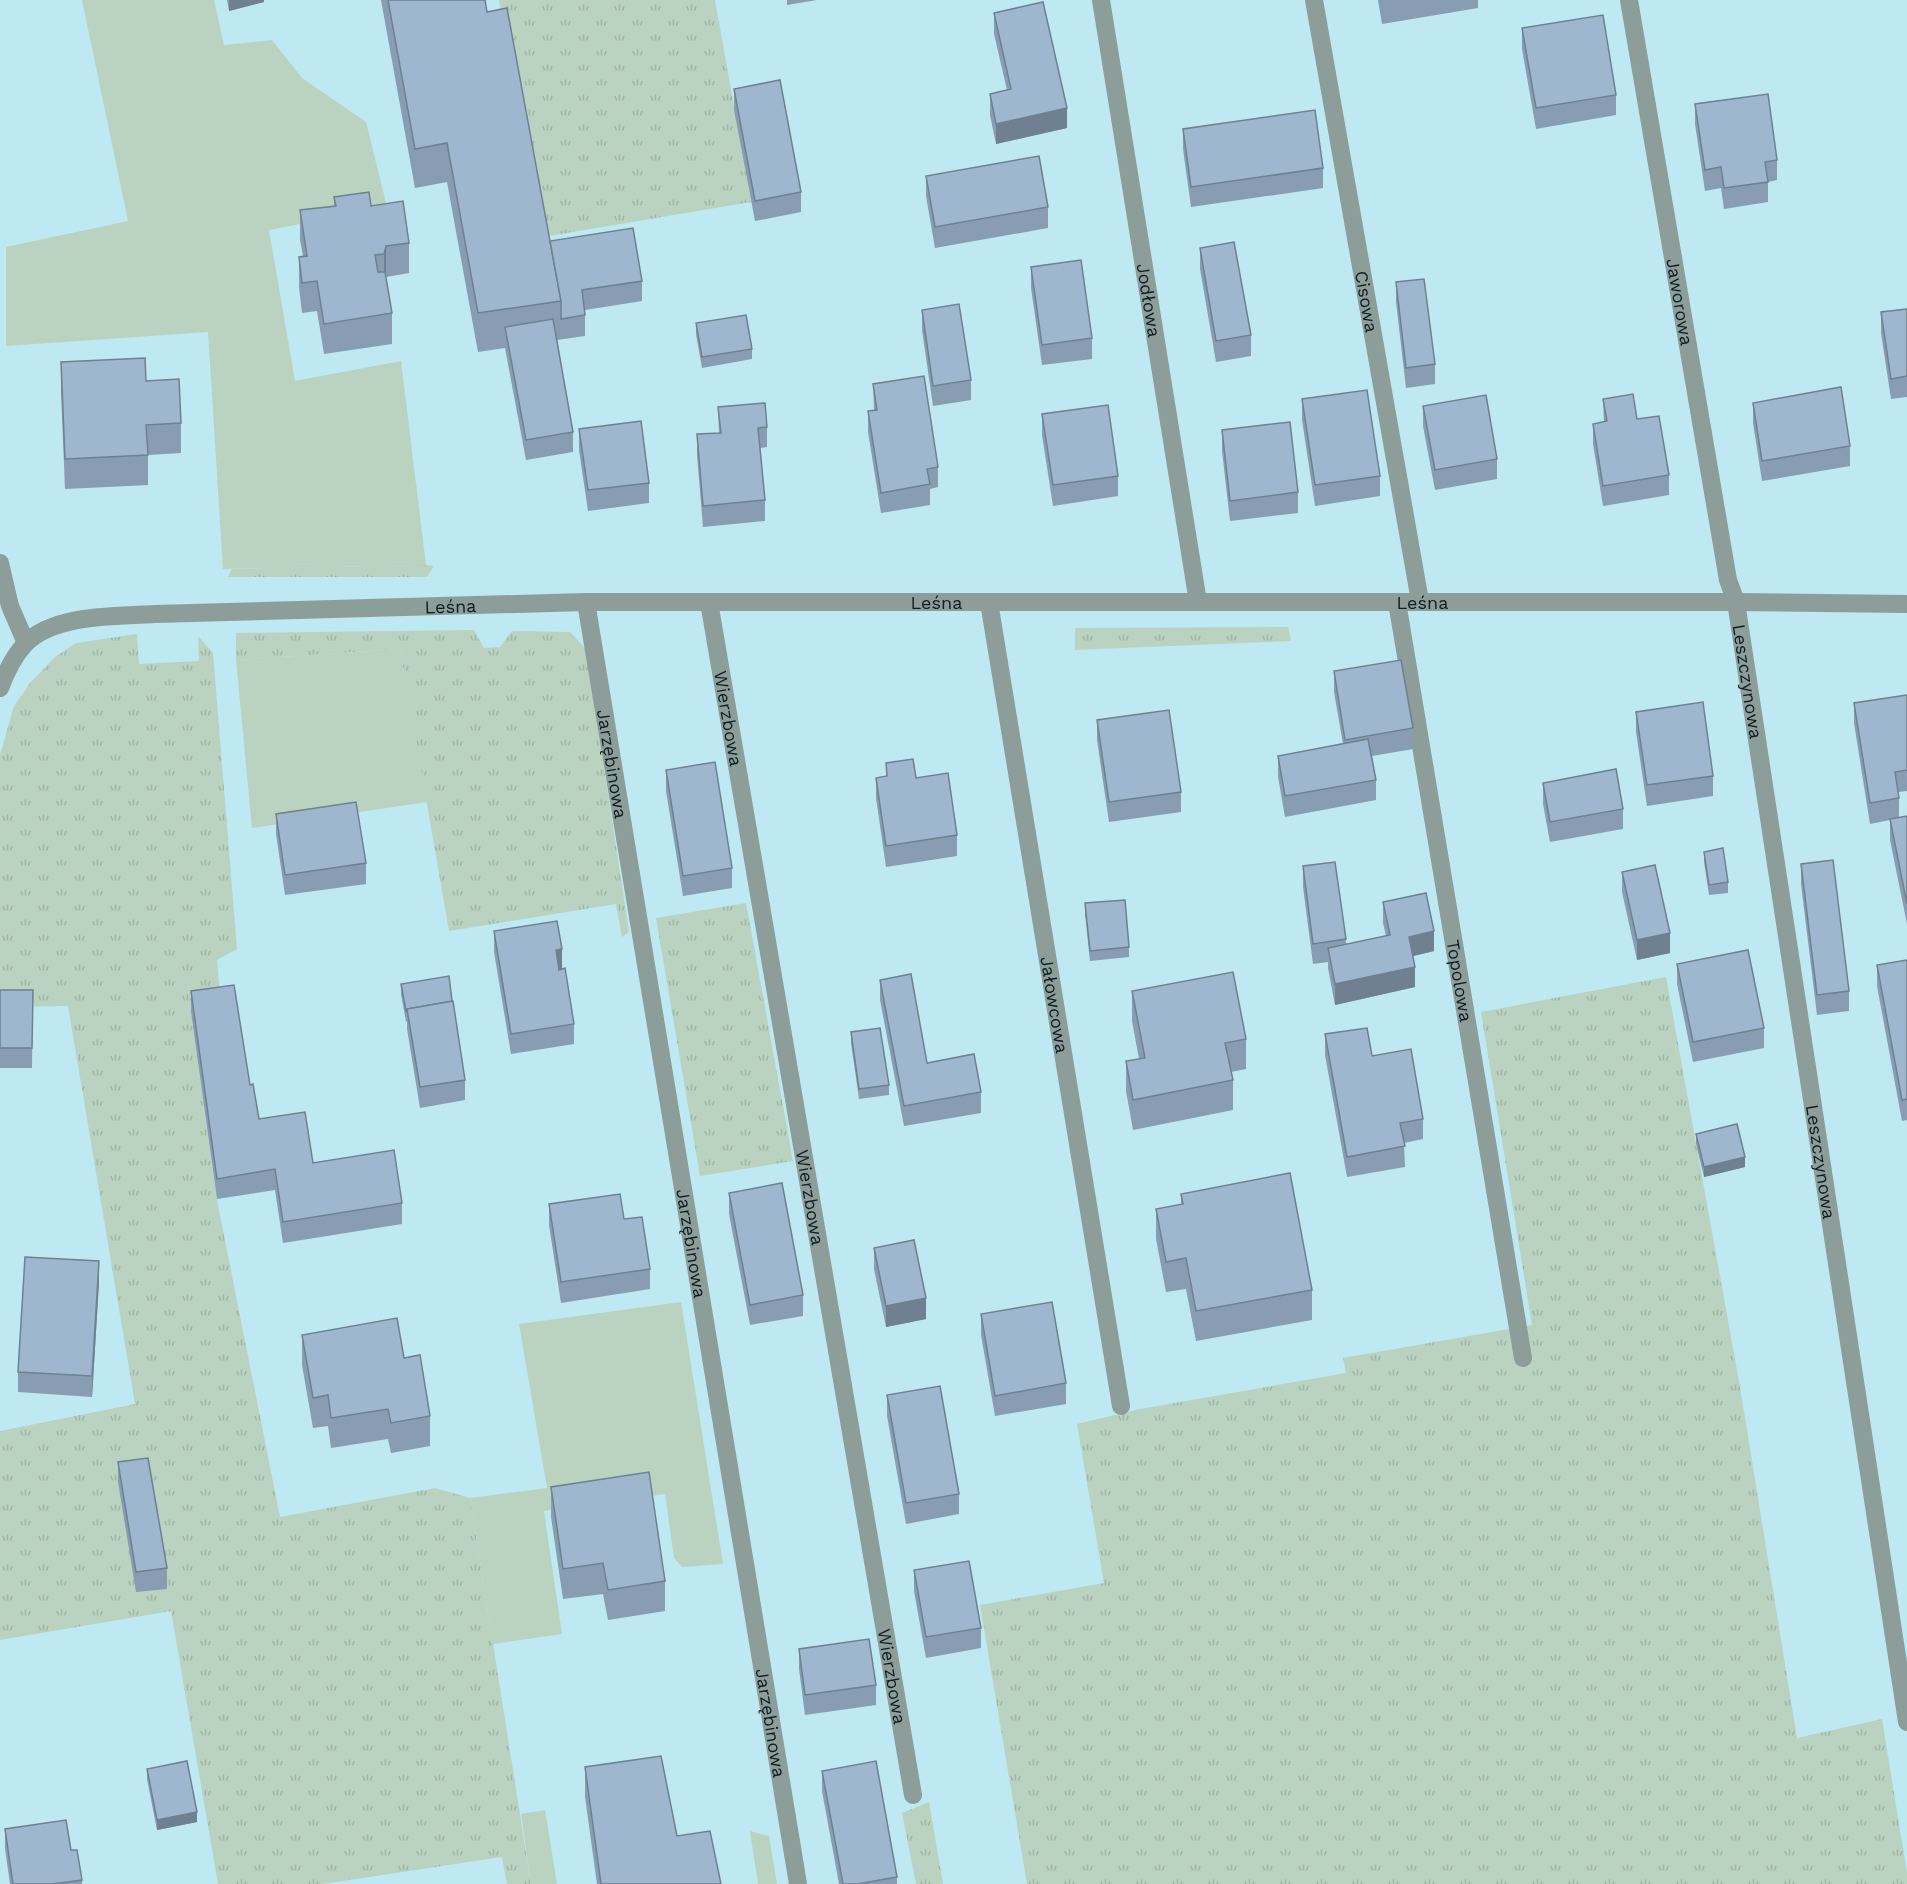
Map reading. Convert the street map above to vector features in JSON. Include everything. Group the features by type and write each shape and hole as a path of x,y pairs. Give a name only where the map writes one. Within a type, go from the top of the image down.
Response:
{"street":[{"name":"Jodłowa","path":"1101,0 1198,602"},
{"name":"Cisowa","path":"1314,0 1420,602"},
{"name":"Jaworowa","path":"1629,0 1728,580 1736,602"},
{"path":"0,563 10,606 26,643"},
{"name":"Leśna","path":"0,688 9,664 26,643 44,631 63,624 102,617 586,602 1907,603"},
{"name":"Jarzębinowa","path":"586,602 798,1884"},
{"name":"Wierzbowa","path":"709,602 913,1795"},
{"name":"Jałowcowa","path":"989,602 1121,1406"},
{"name":"Topolowa","path":"1397,602 1524,1358"},
{"name":"Leszczynowa","path":"1736,602 1907,1722"}],"green space":[{"path":"82,0 214,0 224,45 272,40 302,78 366,122 387,207 269,230 295,381 401,361 426,565 223,569 208,332 6,346 6,247 128,221"},
{"path":"499,0 715,0 751,202 543,237"},
{"path":"434,566 427,577 228,577 232,569"},
{"path":"1288,627 1291,641 1075,650 1075,628"},
{"path":"474,630 484,648 500,647 512,631 570,632 586,649 629,932 622,937 616,904 449,931 400,649 236,660 236,633"},
{"path":"137,634 139,664 199,661 198,636 213,653 237,949 217,960 221,1008 191,1012 217,1200 280,1517 435,1488 470,1498 531,1884 507,1884 502,1857 323,1884 218,1884 171,1611 0,1640 0,1431 135,1404 68,1006 0,1007 0,755 14,706 30,683 55,657 76,643"},
{"path":"400,649 427,802 252,828 236,660"},
{"path":"746,903 793,1161 700,1176 656,918"},
{"path":"1666,977 1740,1387 1797,1738 1882,1719 1907,1884 1027,1884 980,1605 1104,1583 1077,1424 1140,1409 1346,1373 1343,1358 1532,1325 1481,1012"},
{"path":"681,1302 723,1564 682,1567 674,1558 665,1494 544,1511 562,1634 493,1644 470,1498 547,1488 519,1324"},
{"path":"929,1802 943,1884 916,1884 902,1813"},
{"path":"545,1810 557,1884 531,1884 521,1814"},
{"path":"750,1831 769,1836 777,1884 758,1884"}],"building":[{"path":"388,0 485,0 487,12 507,8 561,301 478,313 447,143 415,149"},
{"path":"1043,2 1067,108 996,124 990,94 1011,89 994,13"},
{"path":"1603,15 1616,95 1536,108 1522,28"},
{"path":"780,80 801,192 755,201 734,89"},
{"path":"1768,94 1777,160 1765,162 1768,182 1724,188 1721,167 1705,170 1695,104"},
{"path":"1315,110 1323,168 1191,187 1183,129"},
{"path":"1039,156 1048,207 935,227 926,176"},
{"path":"369,192 371,206 403,201 409,243 386,246 384,254 375,255 378,272 385,272 392,313 324,324 317,281 302,283 299,257 307,256 300,210 336,206 334,197"},
{"path":"633,228 642,281 582,290 585,315 561,319 561,301 550,241"},
{"path":"1234,242 1251,335 1216,341 1200,248"},
{"path":"1081,260 1092,338 1042,345 1031,267"},
{"path":"1424,279 1435,364 1406,368 1396,282"},
{"path":"959,304 971,380 933,386 922,310"},
{"path":"1907,309 1907,376 1891,379 1881,312"},
{"path":"746,315 752,349 702,357 696,323"},
{"path":"553,319 573,432 526,440 505,327"},
{"path":"145,358 146,381 179,379 181,423 146,425 148,455 65,459 61,362"},
{"path":"924,376 938,467 927,469 930,484 881,493 868,411 877,410 873,384"},
{"path":"1841,387 1850,446 1762,461 1753,403"},
{"path":"1367,390 1380,476 1315,485 1302,399"},
{"path":"1633,394 1637,419 1659,416 1669,475 1603,486 1593,424 1607,421 1603,399"},
{"path":"1486,395 1497,459 1435,470 1423,406"},
{"path":"765,403 767,427 758,428 765,500 703,506 697,434 721,433 718,407"},
{"path":"1108,405 1118,476 1053,485 1042,414"},
{"path":"641,421 649,483 588,490 579,429"},
{"path":"1290,422 1298,492 1230,501 1222,430"},
{"path":"1401,660 1413,728 1345,740 1334,671"},
{"path":"1907,695 1907,770 1895,772 1899,798 1870,803 1854,703"},
{"path":"1703,702 1713,776 1647,785 1636,712"},
{"path":"1169,710 1181,792 1109,802 1097,720"},
{"path":"1368,739 1376,780 1285,796 1278,756"},
{"path":"913,759 916,778 948,773 957,835 886,846 876,778 887,776 886,763"},
{"path":"715,762 732,868 683,876 666,770"},
{"path":"1616,769 1623,809 1550,822 1543,783"},
{"path":"356,802 366,863 285,875 276,814"},
{"path":"1907,816 1907,904 1890,819"},
{"path":"1723,848 1728,882 1709,885 1704,852"},
{"path":"1833,860 1849,991 1817,995 1801,864"},
{"path":"1335,862 1346,939 1313,944 1303,866"},
{"path":"1655,865 1670,933 1637,940 1622,872"},
{"path":"1426,893 1434,931 1409,937 1415,967 1335,984 1328,948 1390,935 1383,902"},
{"path":"1125,900 1129,947 1090,951 1085,903"},
{"path":"557,921 562,949 556,950 559,970 565,968 574,1024 511,1034 494,931"},
{"path":"1748,950 1764,1028 1693,1042 1677,964"},
{"path":"1907,960 1907,1099 1902,1100 1877,965"},
{"path":"1233,972 1246,1039 1225,1043 1233,1080 1133,1100 1126,1061 1145,1058 1132,991"},
{"path":"911,974 927,1063 974,1054 981,1092 904,1106 880,980"},
{"path":"449,976 452,1001 406,1011 401,984"},
{"path":"234,985 250,1085 253,1084 259,1119 305,1112 313,1163 394,1150 402,1203 283,1222 275,1169 217,1179 191,991"},
{"path":"0,990 33,990 32,1048 0,1048"},
{"path":"453,1001 465,1080 420,1087 407,1009"},
{"path":"880,1028 889,1085 859,1089 851,1032"},
{"path":"1367,1028 1372,1056 1411,1049 1423,1119 1400,1123 1405,1146 1347,1157 1325,1034"},
{"path":"1737,1124 1745,1157 1704,1167 1696,1134"},
{"path":"1290,1173 1312,1290 1196,1311 1186,1258 1166,1262 1156,1209 1183,1204 1181,1194"},
{"path":"782,1183 803,1295 750,1305 729,1193"},
{"path":"620,1194 624,1219 642,1217 650,1269 561,1282 549,1204"},
{"path":"914,1240 926,1298 886,1306 874,1248"},
{"path":"25,1257 99,1261 92,1376 18,1372"},
{"path":"1052,1302 1066,1383 995,1396 981,1314"},
{"path":"397,1318 404,1358 420,1355 430,1416 391,1423 388,1409 331,1418 328,1395 313,1398 302,1335"},
{"path":"940,1386 959,1494 906,1503 887,1395"},
{"path":"148,1458 167,1568 136,1572 118,1462"},
{"path":"649,1472 665,1581 608,1590 603,1563 563,1569 551,1487"},
{"path":"969,1561 981,1628 926,1637 914,1570"},
{"path":"869,1639 876,1685 805,1695 799,1649"},
{"path":"661,1756 677,1836 710,1831 721,1884 601,1884 585,1767"},
{"path":"187,1761 197,1812 157,1820 147,1769"},
{"path":"876,1761 897,1877 843,1884 822,1771"},
{"path":"66,1820 71,1850 77,1850 82,1880 52,1884 13,1884 5,1829"}]}
